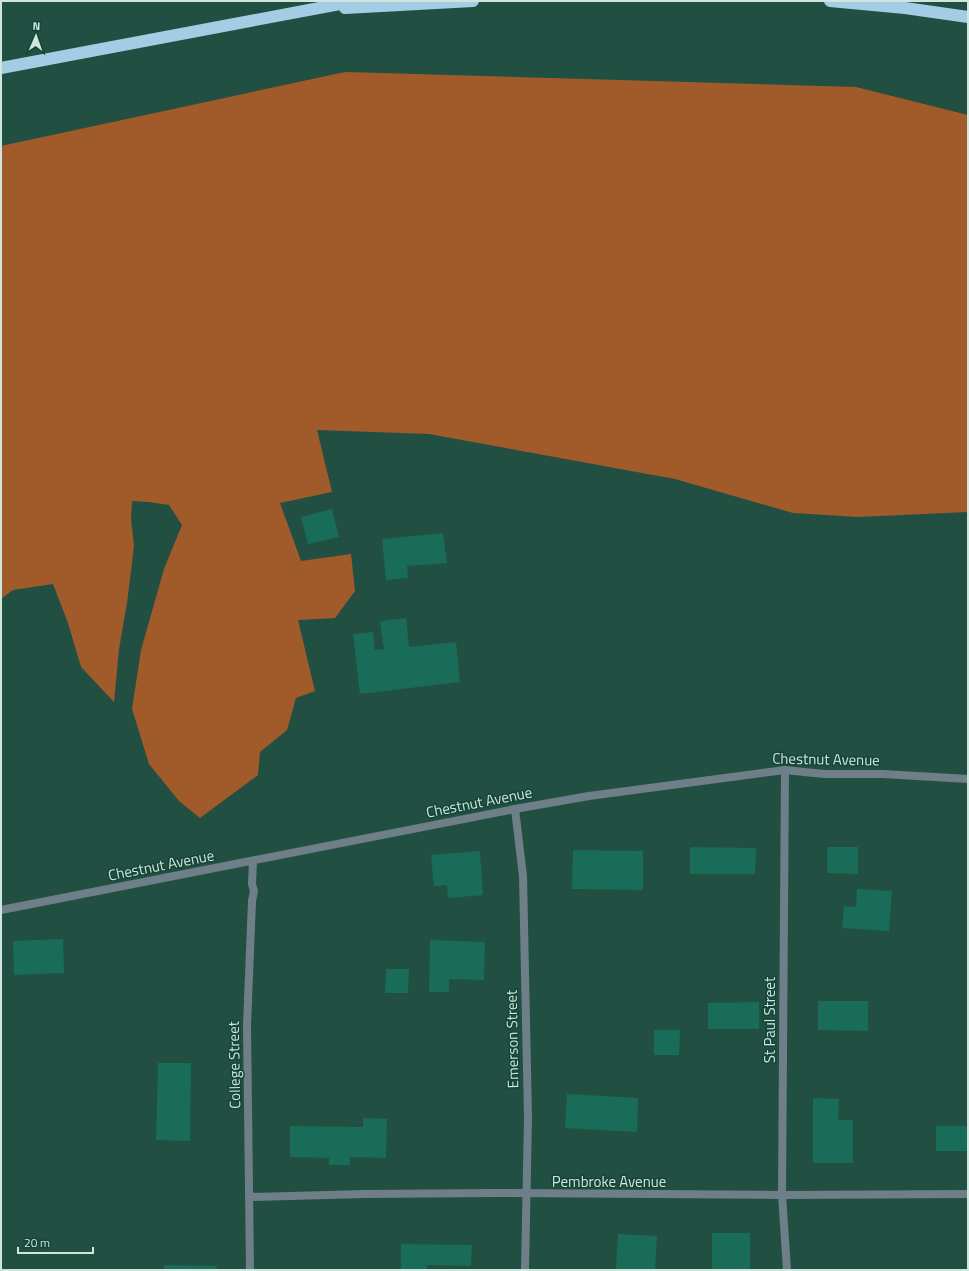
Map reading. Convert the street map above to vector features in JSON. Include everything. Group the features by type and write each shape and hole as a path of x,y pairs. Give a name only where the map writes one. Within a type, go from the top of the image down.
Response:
{"highway":[{"path":"1,68 356,1"},
{"path":"320,8 352,8 473,1"},
{"path":"830,1 905,8 968,17"}],"street":[{"name":"Chestnut Avenue","path":"1,910 515,808 589,796 785,770 824,774 884,774 968,779"},
{"name":"St Paul Street","path":"785,770 782,1195 787,1270"},
{"name":"Emerson Street","path":"515,808 523,876 528,1118 524,1270"},
{"name":"College Street","path":"250,1270 247,1026 254,891 252,884 253,861"},
{"name":"Pembroke Avenue","path":"250,1194 254,1197 372,1194 968,1194"}],"shaded area":[{"path":"345,72 856,87 968,115 968,512 858,517 793,513 675,479 429,434 317,430 332,492 280,503 301,561 351,554 355,591 335,618 298,620 315,691 296,698 287,730 260,752 258,775 200,818 179,801 149,764 132,709 141,650 164,569 182,525 169,505 132,501 131,519 134,546 127,603 119,649 114,702 81,667 68,623 53,584 13,590 1,599 1,146"}],"building":[{"path":"332,509 339,537 308,544 301,517"},
{"path":"443,533 447,563 407,566 408,578 386,580 382,539"},
{"path":"406,618 409,647 456,642 460,682 360,694 353,634 373,632 375,650 384,649 380,621"},
{"path":"690,847 756,848 755,874 690,874"},
{"path":"827,847 858,847 858,874 827,873"},
{"path":"573,850 643,851 643,890 572,889"},
{"path":"480,851 483,895 448,898 447,885 434,886 431,855"},
{"path":"857,889 892,891 889,931 842,928 844,906 856,907"},
{"path":"63,939 64,973 14,975 13,941"},
{"path":"430,940 485,942 484,980 449,979 449,992 429,992"},
{"path":"386,969 409,969 408,993 385,993"},
{"path":"818,1001 868,1001 868,1031 818,1030"},
{"path":"759,1002 759,1029 708,1029 708,1003"},
{"path":"654,1030 680,1030 679,1055 654,1055"},
{"path":"158,1063 191,1063 190,1141 156,1140"},
{"path":"567,1094 638,1098 637,1132 565,1128"},
{"path":"813,1098 839,1099 838,1120 853,1120 853,1163 813,1163"},
{"path":"363,1118 387,1119 386,1158 350,1157 350,1165 329,1165 329,1158 290,1157 290,1126 363,1127"},
{"path":"936,1126 968,1126 968,1151 936,1151"},
{"path":"712,1233 750,1233 750,1270 712,1270"},
{"path":"618,1234 657,1236 655,1270 616,1270"},
{"path":"401,1244 472,1245 471,1266 427,1265 427,1270 401,1270"},
{"path":"164,1265 217,1266 216,1270 164,1270"}]}
